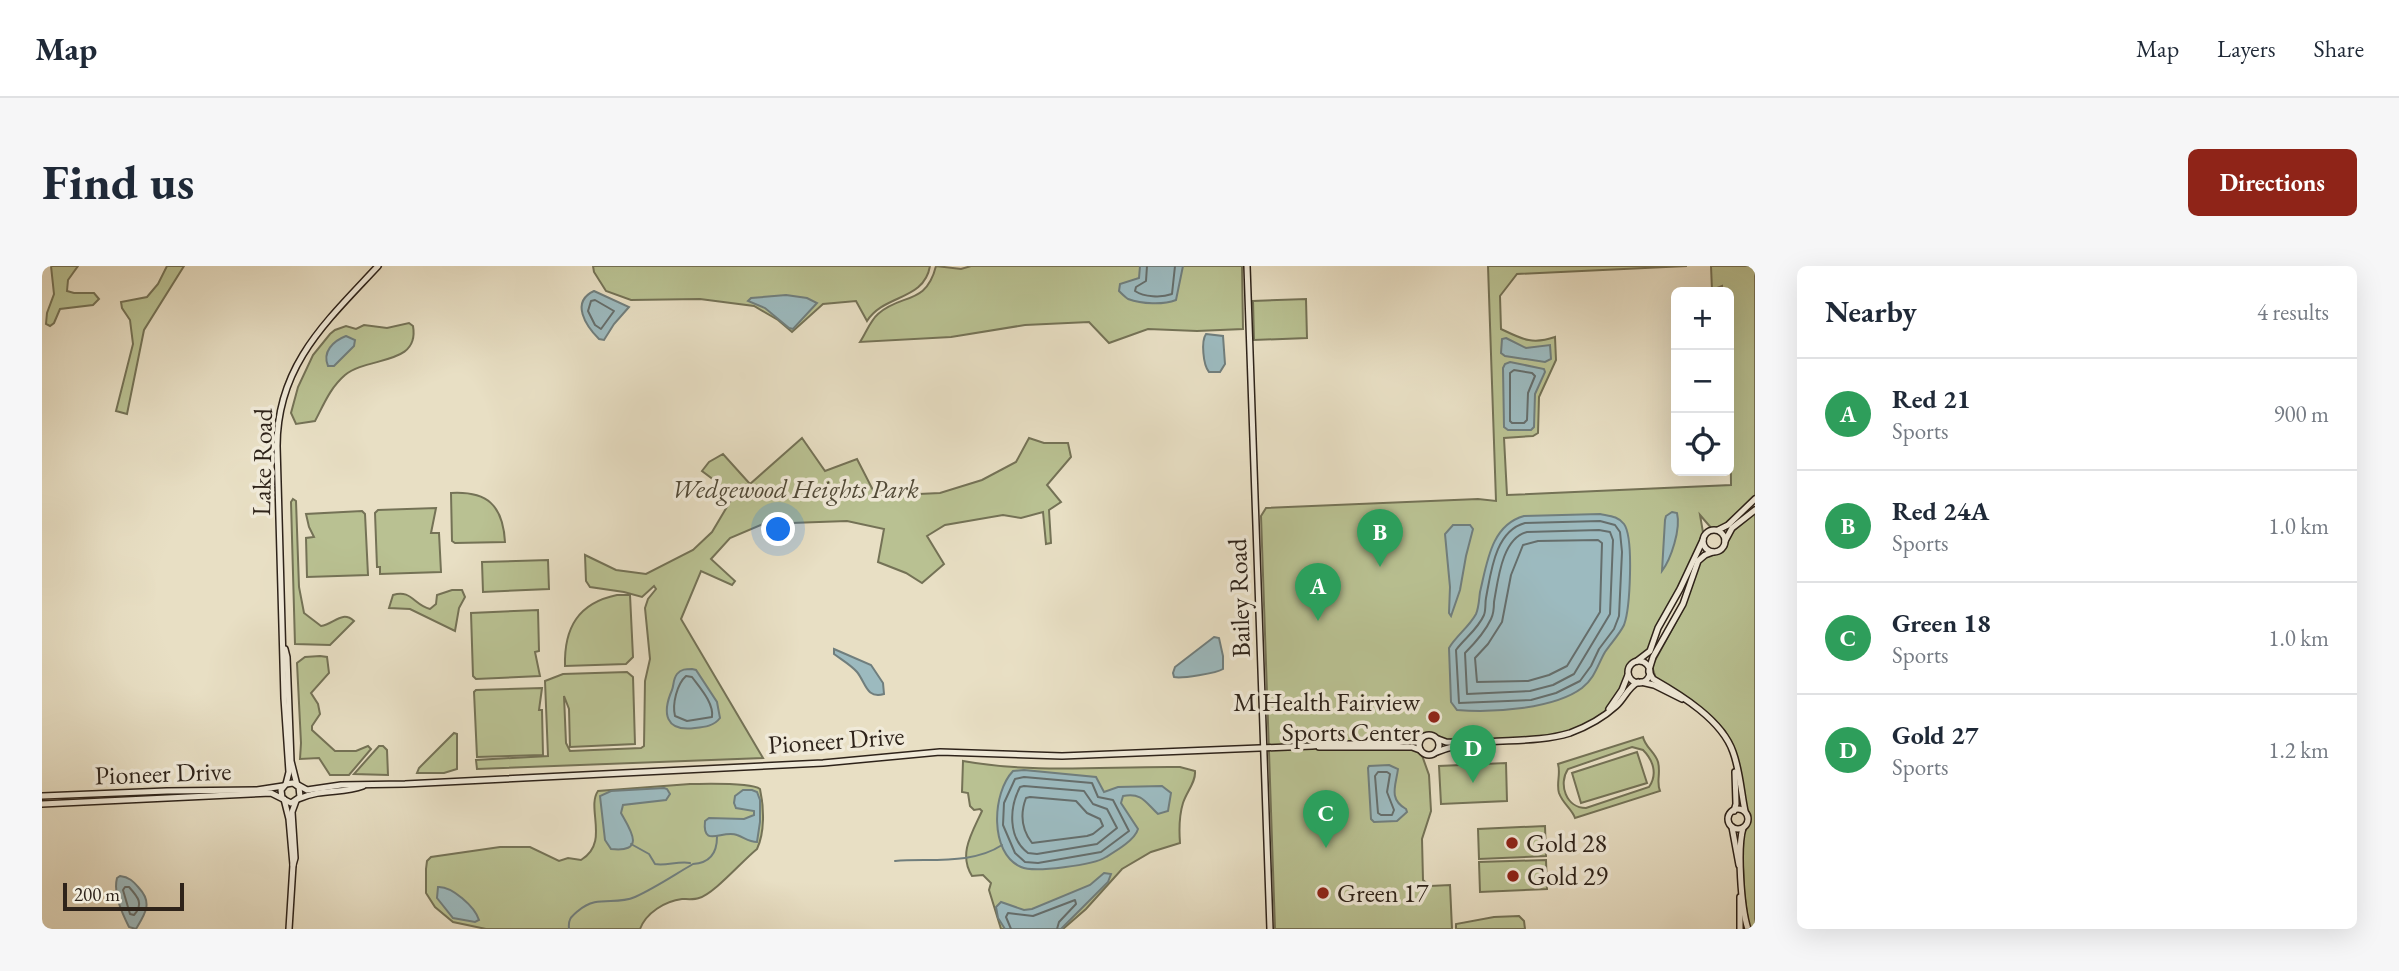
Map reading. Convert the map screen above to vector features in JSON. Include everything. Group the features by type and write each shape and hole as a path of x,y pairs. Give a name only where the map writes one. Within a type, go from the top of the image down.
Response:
{"street":[{"name":"Lake Road","path":"285,785 289,772 277,443 282,402 292,373 307,346 377,266"},
{"name":"Bailey Road","path":"1247,266 1270,929"},
{"path":"1608,712 1622,690 1630,665 1650,651 1658,628 1706,533 1726,528 1755,499"},
{"path":"1471,743 1429,755 1420,750 1419,745 1422,737 1431,734 1447,742 1471,743 1556,737 1574,731 1617,705 1629,687 1647,678 1652,660 1683,604 1701,557 1720,551 1732,528 1755,510"},
{"path":"1715,530 1723,535 1725,544"},
{"path":"1703,540 1706,549 1713,552"},
{"name":"Lake Road","path":"285,649 291,757 297,785"},
{"path":"1637,661 1646,664 1653,679 1670,688 1717,724 1729,742 1748,820 1743,828 1740,929"},
{"path":"1628,672 1631,679 1654,685 1682,699"},
{"name":"Pioneer Drive","path":"297,785 307,790 335,785 363,786 823,763 940,752 1062,756 1312,746 1328,743 1399,743 1422,737"},
{"path":"1437,752 1440,745 1438,739"},
{"name":"Pioneer Drive","path":"1312,746 1412,747 1420,750"},
{"path":"1736,762 1736,804 1729,818 1741,867"},
{"path":"289,929 293,865 289,819 281,793 285,785 291,783 297,785 300,792 292,810 295,840 293,865"},
{"name":"Pioneer Drive","path":"42,796 257,790 285,785"},
{"name":"Pioneer Drive","path":"298,800 320,791 356,789 363,786"},
{"name":"Pioneer Drive","path":"42,804 269,793 283,799"},
{"path":"283,799 291,803 298,800"},
{"path":"1734,811 1745,811"},
{"path":"1732,827 1743,828"},
{"path":"1741,887 1748,929"}],"green space":[{"path":"51,266 78,266 68,280 67,291 94,293 99,299 93,305 60,309 50,326 46,324 54,294"},
{"path":"167,266 184,266 144,330 127,414 116,411 133,344 130,320 121,302 147,297 158,284"},
{"path":"593,266 930,266 920,286 883,306 867,321 856,301 823,304 792,332 754,306 700,299 631,300 606,291"},
{"path":"936,266 961,269 971,266 1242,266 1243,329 1148,329 1109,343 1089,322 1025,325 951,337 860,342 878,314 926,287"},
{"name":"M Health Fairview Sports Center","path":"1488,266 1687,266 1517,274 1500,296 1501,329 1527,340 1540,341 1555,337 1556,360 1539,397 1538,433 1533,436 1504,438 1507,495 1731,485 1731,476 1734,476 1734,287 1712,287 1711,266 1755,266 1755,496 1726,525 1713,530 1700,515 1704,538 1658,628 1650,651 1631,665 1626,680 1608,712 1594,722 1556,737 1471,743 1438,739 1429,734 1420,740 1419,747 1429,775 1431,811 1422,839 1423,880 1430,886 1450,885 1452,929 1275,929 1261,516 1266,508 1478,499 1496,501"},
{"path":"1306,299 1307,338 1254,340 1253,301"},
{"path":"409,323 413,326 413,339 409,348 401,354 355,369 345,375 331,391 315,421 296,424 291,413 298,387 313,355 330,334 346,326 356,329 364,325 387,328"},
{"name":"Wedgewood Heights Park","path":"802,438 825,471 857,459 876,496 940,493 982,480 1016,462 1029,438 1044,443 1068,443 1071,457 1047,485 1061,502 1049,510 1051,543 1046,544 1043,512 1021,518 1003,515 945,525 927,536 944,564 922,583 906,573 878,562 884,529 847,521 763,524 730,538 711,559 735,581 732,585 701,571 681,619 763,758 477,769 476,760 548,756 545,681 563,674 627,672 633,677 635,744 570,747 569,709 564,696 566,743 570,751 644,746 645,681 650,659 645,608 656,589 654,586 642,597 590,587 586,581 585,555 616,570 646,574 693,550 712,532 734,495 702,471 709,462 723,454 750,484"},
{"path":"451,493 474,495 491,503 501,518 505,542 452,541"},
{"path":"293,499 296,501 299,587 304,613 321,626 342,617 354,621 330,645 295,644"},
{"path":"436,508 431,533 439,533 441,572 380,574 380,567 377,567 375,513 378,510"},
{"path":"362,511 365,514 368,575 307,577 306,538 314,537 306,514"},
{"path":"1755,513 1755,929 1749,929 1742,838 1750,820 1744,805 1736,754 1725,731 1711,716 1656,679 1652,666 1682,611 1700,562 1709,555 1723,552 1732,532"},
{"path":"548,560 549,589 483,592 482,562"},
{"path":"462,590 465,597 459,608 455,631 410,609 389,608 393,595 404,594 430,609 436,604 437,595"},
{"path":"617,595 630,595 633,657 626,664 565,666 567,640 576,619 592,604"},
{"path":"538,610 539,651 535,652 540,676 476,679 473,676 471,613"},
{"path":"305,657 327,657 329,673 311,693 318,704 320,714 312,730 335,751 356,751 368,746 371,749 349,775 330,775 319,758 300,759 297,663"},
{"path":"542,688 539,710 542,710 543,755 477,757 474,692"},
{"path":"454,733 457,734 457,769 444,773 417,773 419,768"},
{"path":"1643,737 1658,762 1660,791 1575,818 1559,793 1558,764","holes":["1632,747 1643,750 1653,767 1649,787 1586,808 1569,800 1564,788 1568,769"]},
{"path":"379,746 387,750 388,775 354,774"},
{"path":"1637,752 1647,783 1581,803 1572,773"},
{"path":"963,761 1044,768 1180,767 1195,771 1195,775 1182,808 1180,843 1151,852 1122,869 1086,909 1063,929 1001,929 989,890 991,883 983,875 972,876 966,860 968,844 982,811 974,810 970,806 968,793 962,792"},
{"path":"1506,763 1507,801 1441,804 1439,766"},
{"path":"690,784 737,784 760,789 763,819 760,842 757,849 712,890 697,899 676,900 663,905 651,913 640,929 486,929 453,922 435,907 426,893 427,861 431,857 500,847 530,847 559,861 568,858 581,860 590,853 594,844 594,807 598,791"},
{"name":"Gold 28","path":"1545,826 1546,856 1479,859 1478,829"},
{"name":"Gold 29","path":"1546,860 1547,889 1480,892 1479,862"},
{"path":"1519,916 1524,921 1525,929 1456,929 1456,924 1494,917"}],"water":[{"path":"1140,266 1183,266 1176,300 1146,303 1128,299 1122,294 1119,291 1120,284 1139,278"},
{"path":"594,291 629,307 604,340 594,334 583,314 583,301"},
{"path":"786,295 807,298 817,303 793,329 765,308 748,301 751,298"},
{"path":"1206,334 1223,336 1225,364 1220,372 1209,372 1207,369 1203,347"},
{"path":"346,336 355,340 354,346 334,366 328,366 326,356 330,348"},
{"path":"1506,338 1526,348 1550,345 1551,359 1545,362 1505,356 1501,353 1502,339"},
{"path":"1510,362 1544,369 1545,372 1535,394 1534,427 1531,430 1508,430 1504,427 1503,368"},
{"path":"1672,512 1677,513 1676,535 1672,552 1662,571 1665,520"},
{"path":"1600,514 1619,519 1624,524 1629,543 1629,590 1624,625 1590,680 1570,695 1539,705 1505,710 1457,710 1451,702 1449,648 1476,614 1488,558 1497,536 1513,521 1524,516"},
{"path":"1453,525 1470,525 1473,529 1460,590 1451,616 1445,534"},
{"path":"1214,637 1219,638 1223,669 1174,677 1175,667"},
{"path":"834,649 871,665 883,683 884,694 870,692 855,669 834,654"},
{"path":"682,670 696,670 717,702 720,718 709,726 677,727 668,719 667,706 676,676"},
{"path":"1389,765 1398,769 1395,796 1407,812 1397,821 1374,822 1371,819 1368,768"},
{"path":"1013,771 1096,777 1104,792 1118,787 1162,786 1171,793 1168,811 1158,814 1139,797 1123,796 1121,803 1138,829 1120,848 1099,860 1050,869 1028,869 1011,860 1003,849 997,822 1001,793 1006,781"},
{"path":"664,788 670,794 666,800 623,805 621,813 631,832 632,844 622,849 611,849 605,840 600,796 611,791"},
{"path":"743,790 757,792 760,800 757,842 731,834 707,834 705,821 709,818 744,819 754,815 754,811 736,808 735,796"},
{"path":"1104,873 1111,874 1108,882 1061,929 1005,929 998,918 996,907 1001,902 1024,910 1032,909 1090,885"},
{"path":"120,876 133,881 146,899 145,913 136,929 129,927 119,903 116,884"},
{"path":"438,887 450,890 462,898 479,920 475,922 453,918 437,898"}],"waterway":[{"path":"569,929 570,918 585,906 599,901 620,901 635,897 693,864 708,860 714,853 717,837"},
{"path":"631,844 649,854 655,864 690,863"},
{"path":"895,861 964,858 977,856 1002,845"}],"place":[{"name":"Red 24A","path":"1380,567"},
{"name":"Red 21","path":"1318,621"},
{"name":"M Health Fairview Sports Center","path":"1434,717"},
{"name":"Gold 27","path":"1473,783"},
{"name":"Gold 28","path":"1512,843"},
{"name":"Green 18","path":"1326,848"},
{"name":"Gold 29","path":"1513,876"},
{"name":"Green 17","path":"1323,893"}]}
